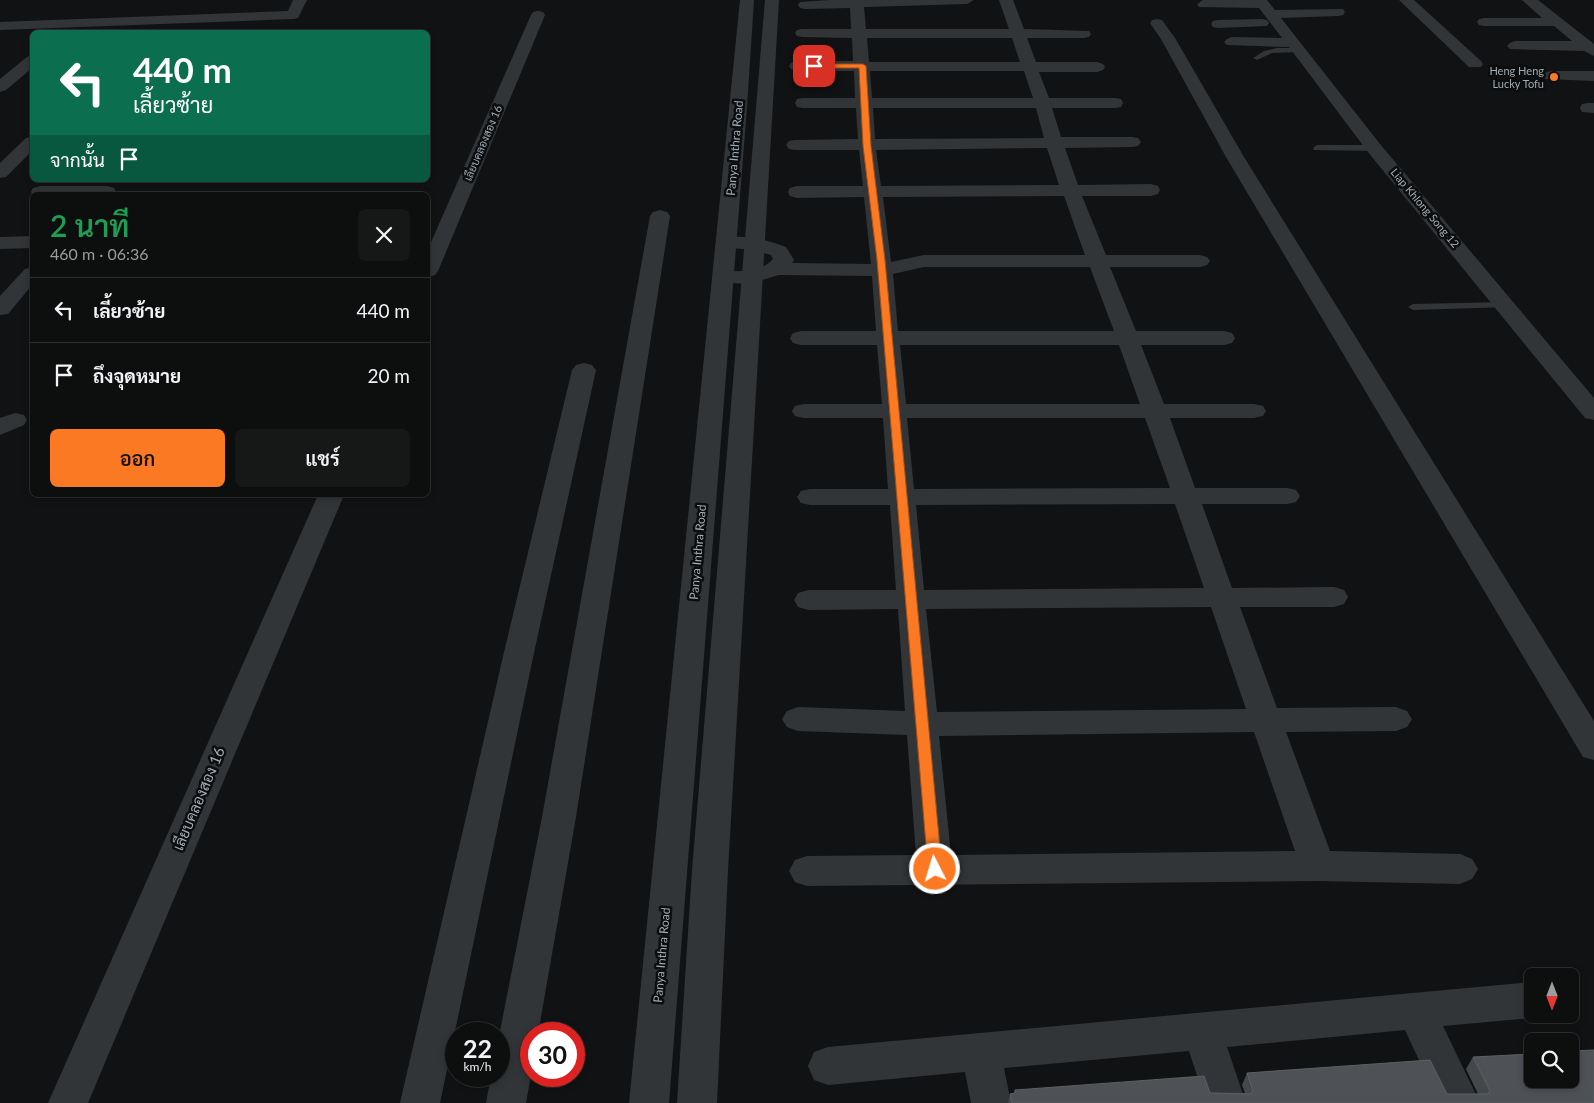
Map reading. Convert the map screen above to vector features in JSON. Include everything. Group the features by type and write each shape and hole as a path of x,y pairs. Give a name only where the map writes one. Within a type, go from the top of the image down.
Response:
{"street":[{"path":"0,26 293,15 300,0"},
{"name":"Panya Inthra Road","path":"649,1103 724,278 747,0"},
{"path":"792,2 857,4 967,0"},
{"path":"1006,0 1043,104 1071,191 1155,411 1318,866"},
{"path":"1406,0 1476,64"},
{"path":"1529,0 1590,49"},
{"name":"Panya Inthra Road","path":"697,1103 710,870 752,279 770,254 792,2"},
{"path":"857,4 863,66 867,146 881,261 935,869"},
{"path":"1204,4 1269,10 1338,12"},
{"path":"1218,24 1269,10"},
{"name":"Liap Khlong Song 12","path":"1269,10 1374,148 1594,413"},
{"name":"เลียบคลองสอง 16","path":"430,266 538,15"},
{"path":"1484,22 1556,22"},
{"path":"1157,23 1178,55 1235,157 1594,748"},
{"path":"802,33 1084,34"},
{"path":"1232,42 1296,46"},
{"path":"1515,46 1590,49"},
{"path":"0,87 30,62"},
{"path":"797,66 1097,67"},
{"path":"1551,76 1594,76"},
{"path":"802,103 1114,103"},
{"path":"795,145 867,146 1132,142"},
{"path":"0,173 30,144"},
{"path":"40,192 109,189"},
{"path":"797,192 1151,190"},
{"path":"506,1103 559,817 660,216"},
{"path":"0,243 30,242"},
{"path":"727,243 770,254 881,261 1200,261"},
{"path":"3,301 30,275"},
{"path":"724,278 752,279"},
{"path":"802,338 1224,338"},
{"path":"420,1103 520,648 584,370"},
{"path":"804,411 1254,411"},
{"path":"810,497 1287,496"},
{"name":"เลียบคลองสอง 16","path":"68,1103 330,497"},
{"path":"808,600 1334,597"},
{"path":"798,719 922,724 1396,719"},
{"path":"807,871 1318,866 1460,869"},
{"path":"828,1066 1524,1001"},
{"path":"1416,1011 1460,1103"},
{"path":"1202,1031 1226,1103"},
{"path":"981,1051 992,1103"}],"lane":[{"path":"1257,58 1264,52 1296,46"},
{"path":"1317,148 1374,148"},
{"path":"1413,307 1506,305"}],"building":[{"path":"1594,1050 1594,1103 1012,1103 1010,1094 1015,1093 1015,1090 1204,1076 1210,1093 1251,1094 1253,1091 1247,1073 1430,1060 1447,1094 1488,1094 1490,1091 1473,1057 1524,1054 1524,1088 1579,1088 1579,1051"}],"place":[{"name":"Heng Heng Lucky Tofu","path":"1554,77"}],"route":[{"path":"814,66 863,66 867,146 881,260 935,869"}]}
